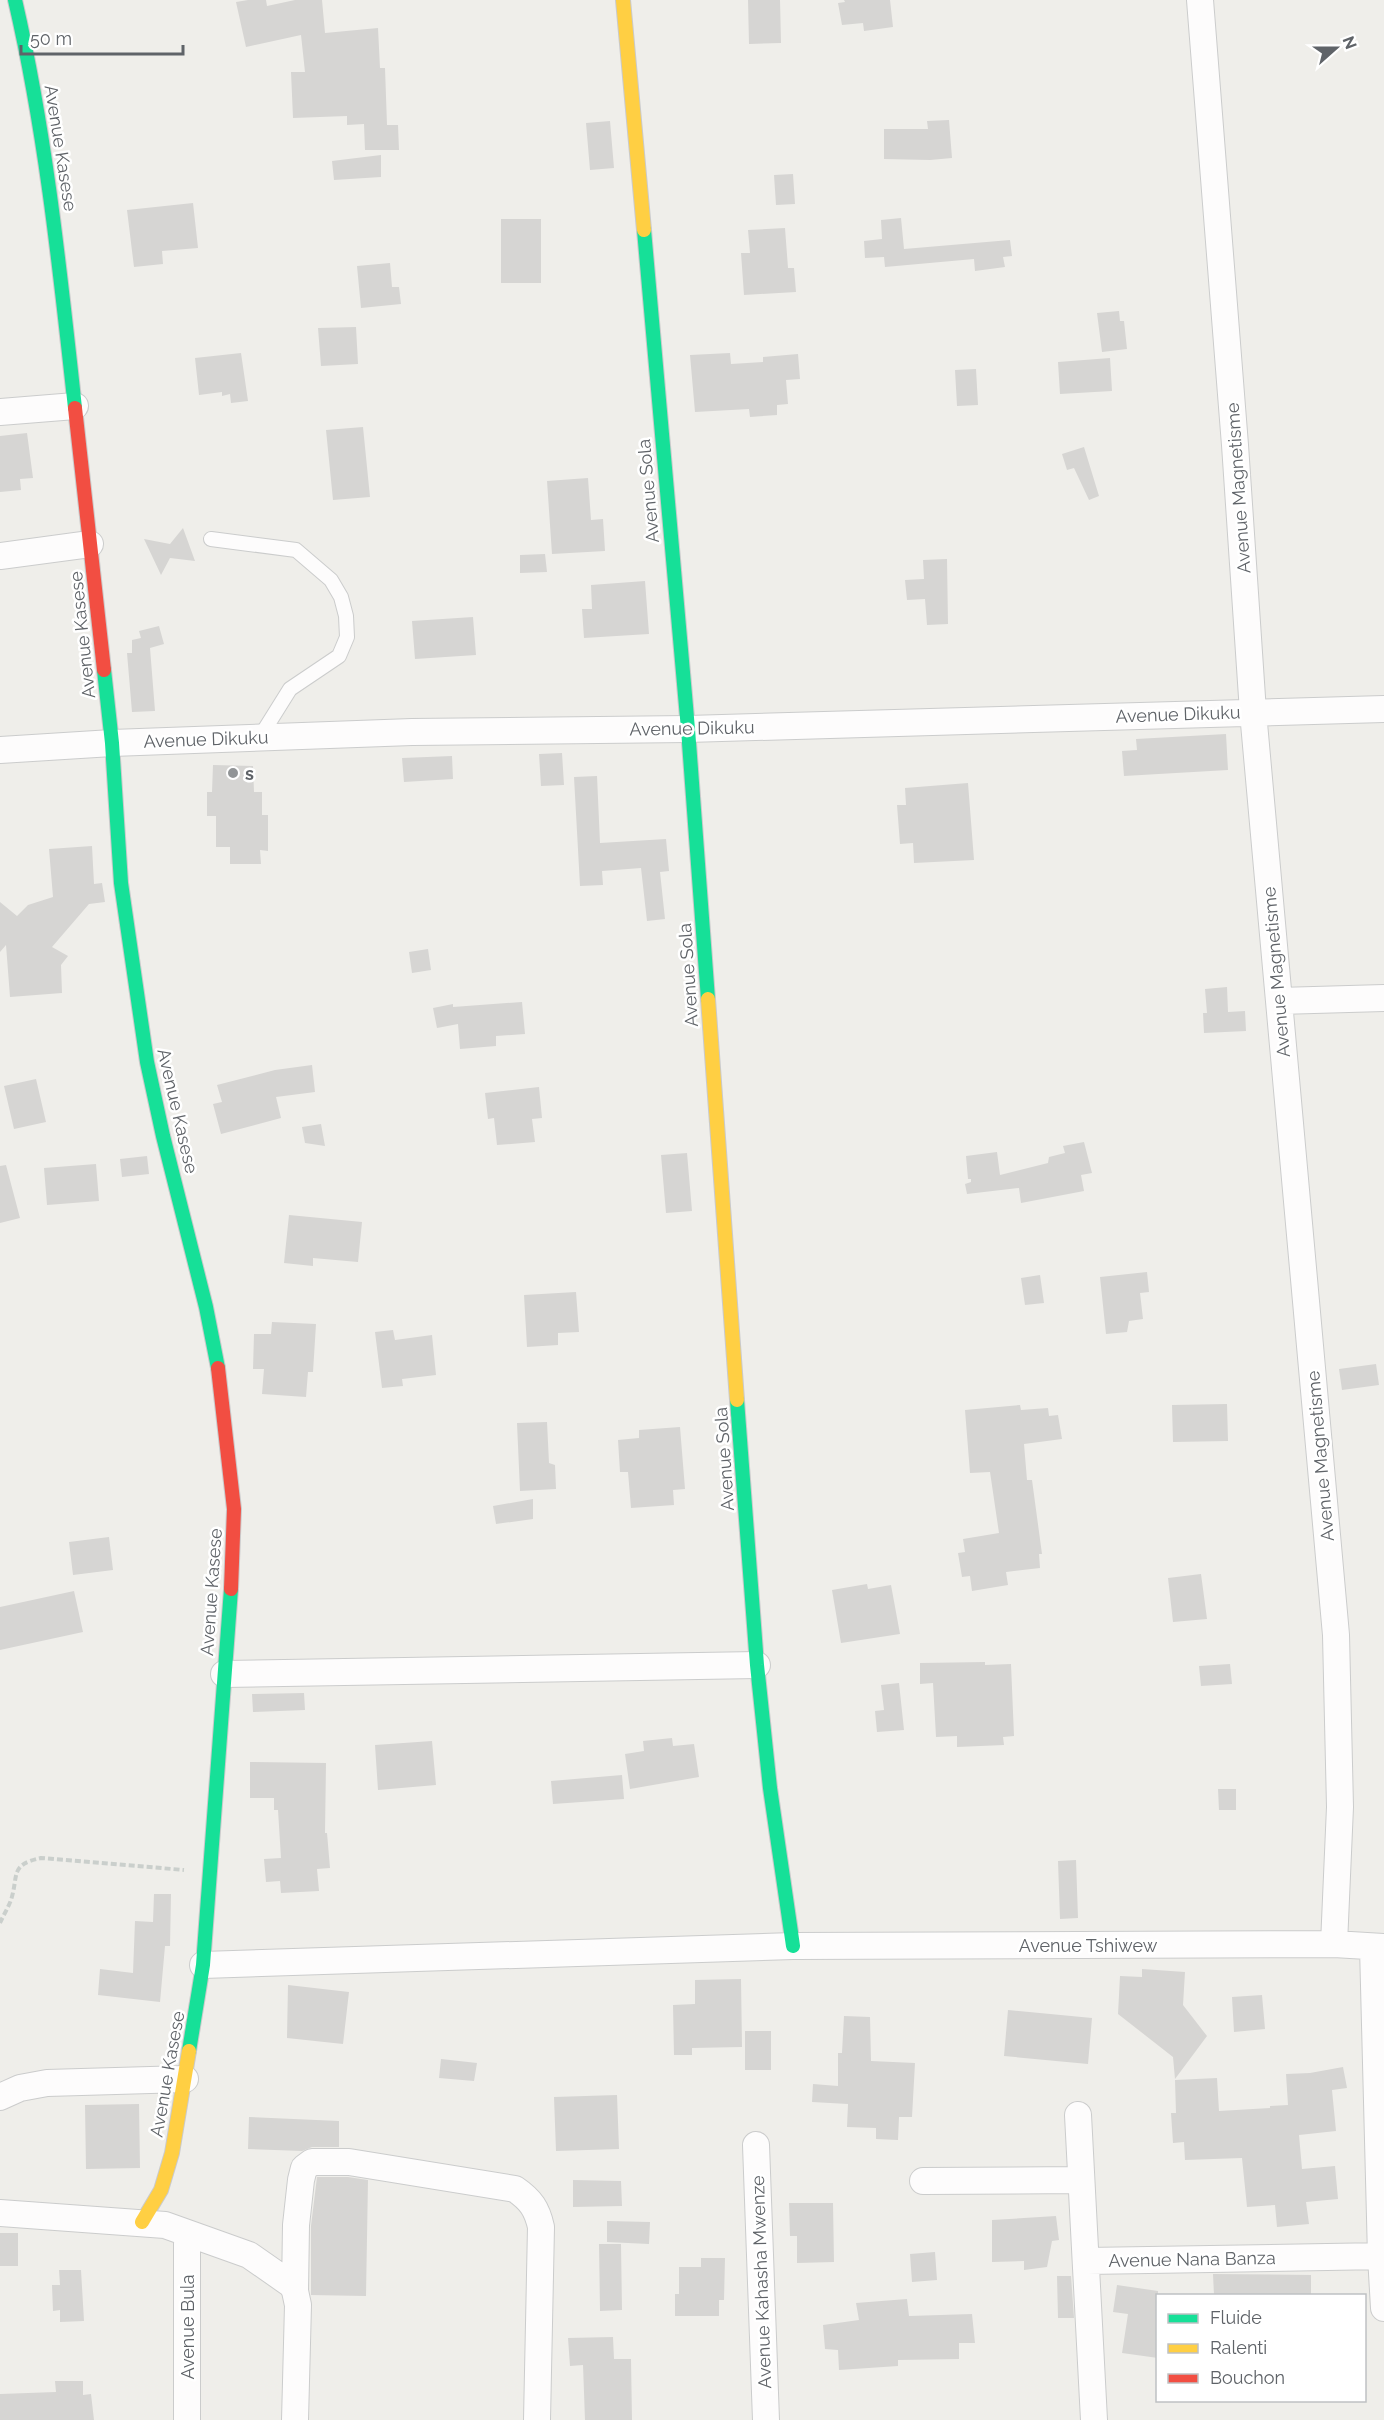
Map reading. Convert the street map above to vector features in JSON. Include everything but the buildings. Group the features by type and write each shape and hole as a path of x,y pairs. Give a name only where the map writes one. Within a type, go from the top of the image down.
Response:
{"street":[{"name":"Avenue Sola","path":"623,0 688,729 757,1665 770,1788 793,1946"},
{"name":"Avenue Magnetisme","path":"1200,0 1253,712 1336,1635 1340,1807 1334,1944"},
{"name":"Avenue Kasese","path":"10,3 28,56 53,206 112,743 121,883 147,1062 206,1307 220,1377 234,1509 234,1554 204,1965 172,2153 160,2190 142,2222"},
{"path":"0,412 75,406"},
{"path":"0,556 90,544"},
{"name":"Avenue Dikuku","path":"0,750 112,743 412,732 688,729 1384,710"},
{"path":"1279,1001 1384,998"},
{"path":"224,1674 757,1665"},
{"name":"Avenue Tshiwew","path":"204,1965 793,1946 1334,1944 1379,1947"},
{"path":"1379,1947 1384,2308"},
{"path":"0,2097 20,2088 46,2083 185,2079"},
{"path":"1078,2115 1080,2180 1087,2261"},
{"name":"Avenue Kahasha Mwenze","path":"756,2145 766,2420"},
{"path":"295,2420 298,2305 295,2291 296,2226 301,2180 304,2168 312,2162 350,2162 516,2189 530,2199 538,2212 541,2227 537,2420"},
{"path":"922,2181 1080,2180"},
{"path":"0,2212 142,2222 165,2226 249,2255 286,2280 295,2291"},
{"name":"Avenue Bula","path":"187,2234 187,2420"},
{"name":"Avenue Nana Banza","path":"1094,2420 1087,2261 1382,2256"}],"lane":[{"path":"211,539 296,550 331,580 341,597 346,616 348,637 339,656 290,689 260,737"}],"path":[{"path":"0,1923 11,1900 15,1872 26,1862 41,1858 209,1872"}],"traffic: fast":[{"path":"15,0 44,152 75,408"},
{"path":"644,230 688,729 708,999"},
{"path":"104,670 112,743 121,883 147,1062 206,1307 218,1368"},
{"path":"737,1400 757,1665 770,1788 793,1946"},
{"path":"189,2051 203,1965 231,1589"}],"traffic: slow":[{"path":"623,0 644,230"},
{"path":"708,999 737,1400"},
{"path":"142,2222 161,2190 172,2153 189,2051"}],"traffic: jam":[{"path":"75,408 104,670"},
{"path":"218,1368 234,1509 231,1589"}],"place":[{"name":"s","path":"233,773"}]}
